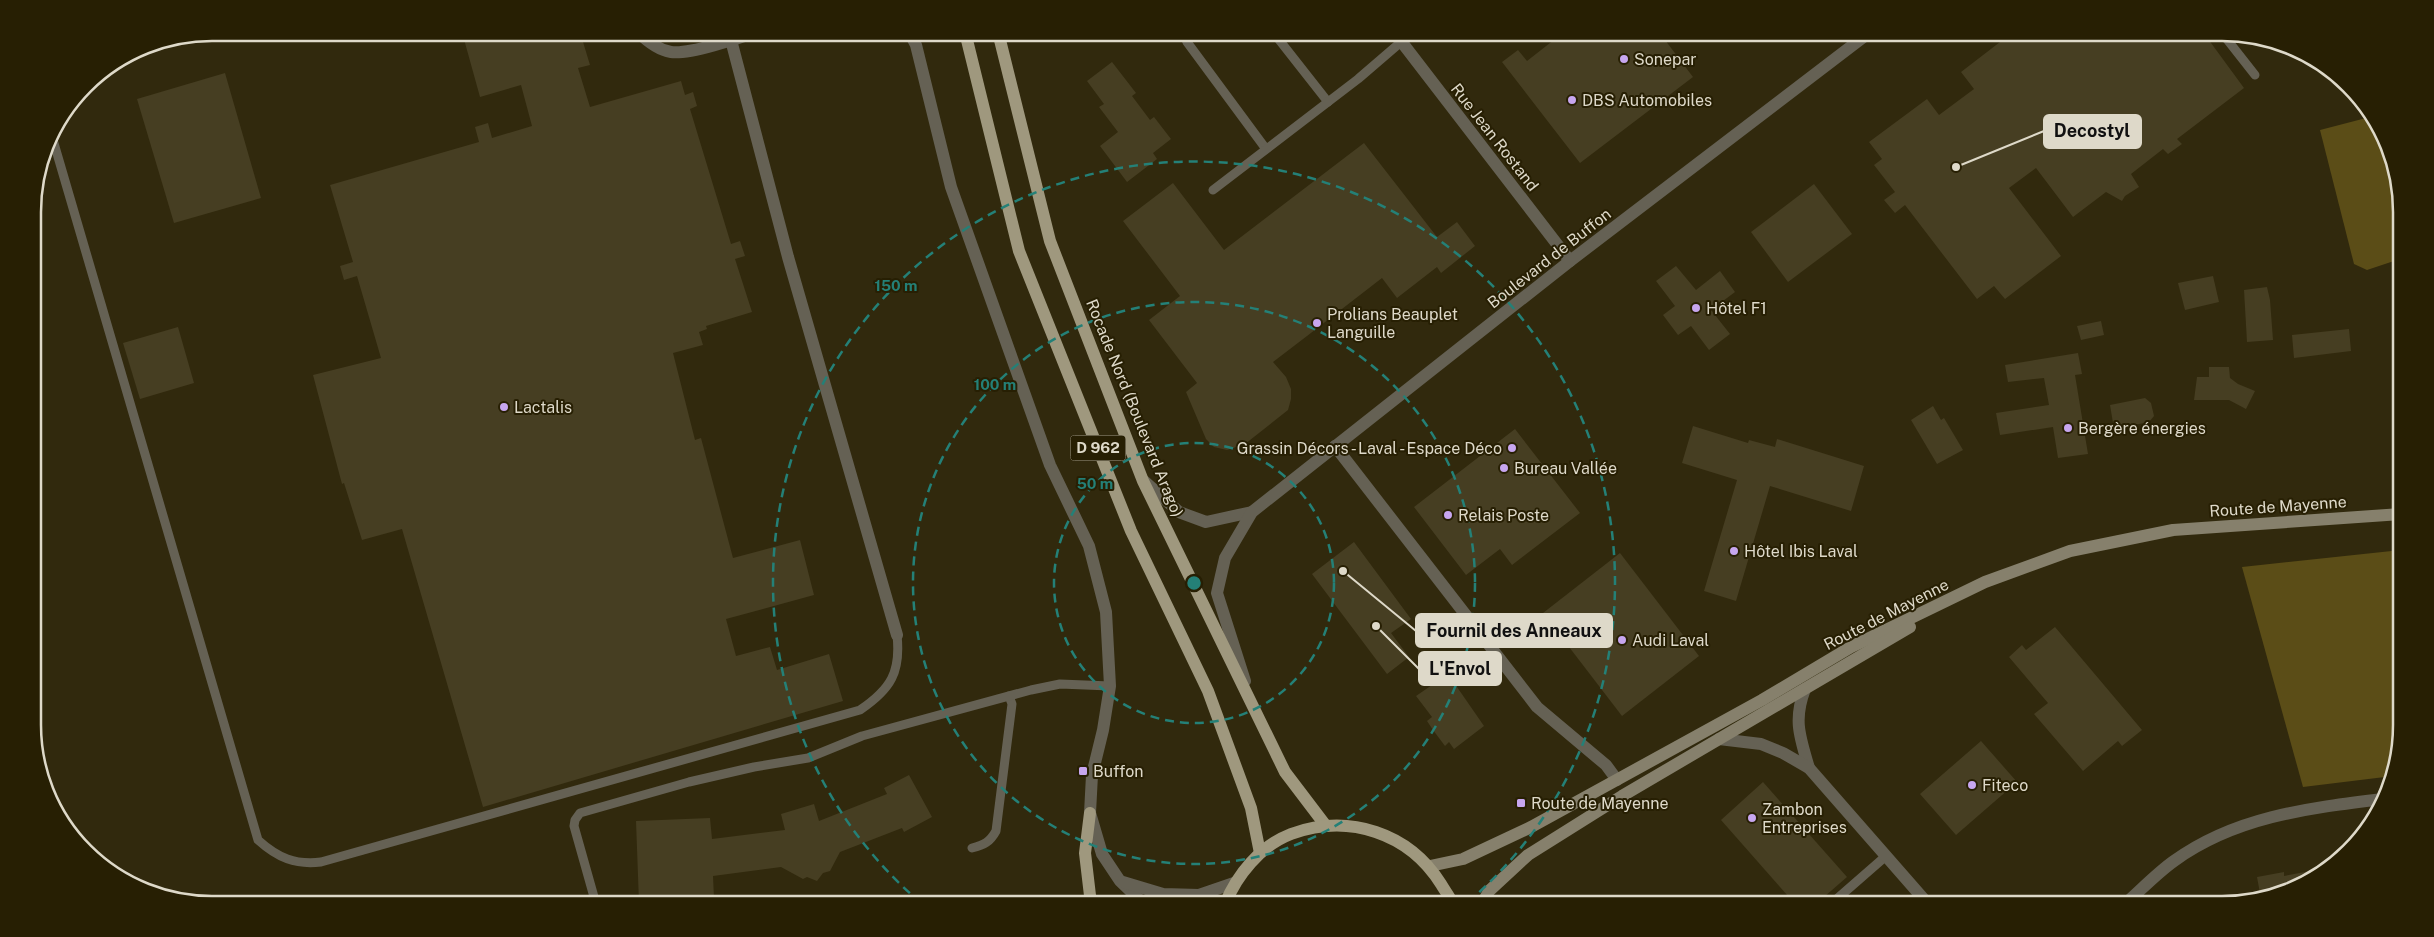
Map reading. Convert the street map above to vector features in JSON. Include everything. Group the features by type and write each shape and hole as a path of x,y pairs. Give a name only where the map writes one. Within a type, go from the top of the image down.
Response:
{"main road":[{"name":"D 962","path":"967,41 1019,251 1131,531 1208,692 1251,808 1260,853"},
{"name":"Rocade Nord (Boulevard Arago)","path":"1000,41 1050,241 1144,481 1285,772 1326,826"},
{"name":"Route de Mayenne","path":"1430,866 1464,859 1531,828 1762,700 1851,647 1985,582 2070,551 2173,530 2393,515"},
{"name":"Route de Mayenne","path":"1487,895 1528,855 1719,739 1985,582"},
{"path":"1090,813 1085,853 1091,896"},
{"path":"1229,895 1234,883 1260,853 1290,834 1326,826 1354,826 1382,834 1408,847 1430,866 1448,895"}],"street":[{"path":"647,41 651,45 672,53 726,41"},
{"path":"731,41 788,257 897,635"},
{"path":"914,41 951,188 1050,465 1089,546 1106,612 1110,686 1104,730 1092,775 1090,813 1102,854 1120,881 1135,896"},
{"name":"Rue Jean Rostand","path":"1400,41 1570,261"},
{"name":"Boulevard de Buffon","path":"1252,512 1570,261 1858,41"},
{"path":"1335,446 1537,707 1606,765 1617,780"},
{"path":"1144,481 1178,512 1206,522 1252,512"},
{"path":"1252,512 1225,558 1217,594 1254,710"},
{"path":"1805,689 1801,698 1797,727 1809,768"},
{"path":"1719,739 1761,744 1783,753 1809,768 1920,895"},
{"path":"2136,895 2173,861 2206,841 2241,824 2302,809 2375,800"},
{"path":"1120,881 1163,894 1199,895 1234,883"}],"lane":[{"path":"1187,41 1266,149"},
{"path":"1280,41 1328,102"},
{"path":"1213,190 1328,102 1393,41"},
{"path":"2229,42 2255,75"},
{"path":"55,146 258,840 270,851 288,861 304,864 321,862 860,710 876,700 890,685 897,668 899,652 897,635"},
{"path":"594,896 574,826 575,820 580,814 689,782 754,767 808,758 862,736 1009,696 1060,684 1110,686"},
{"path":"972,848 983,846 991,840 996,831 1000,812 1012,704 1009,696"},
{"path":"1842,895 1886,856"}],"shaded area":[{"path":"2365,118 2380,147 2387,168 2393,212 2393,261 2367,270 2354,264 2320,130"},
{"path":"2393,551 2393,725 2391,747 2385,777 2303,787 2242,567"}],"building":[{"name":"Lactalis","path":"464,41 583,41 590,65 578,68 590,107 681,81 685,95 693,92 697,106 690,109 731,244 740,241 745,256 735,259 752,312 706,326 707,329 699,332 703,345 673,353 695,440 701,438 733,558 800,540 814,595 726,619 736,656 770,647 777,670 829,654 843,701 483,807 402,529 362,540 344,483 342,484 313,375 381,358 357,276 344,280 340,266 353,262 330,185 479,142 475,127 488,123 492,138 532,126 521,85 480,97"},
{"path":"1553,41 1666,41 1693,77 1580,163 1502,62 1518,50 1527,61"},
{"path":"2001,41 2210,41 2244,88 2177,139 2182,144 2168,154 2163,149 2131,174 2139,187 2125,196 2122,201 2106,192 2073,217 2036,168 2009,188 2061,256 2005,299 1994,286 1977,299 1905,205 1895,213 1884,200 1895,192 1874,165 1882,159 1869,142 1927,99 1939,115 1974,89 1961,72"},
{"path":"1112,62 1136,93 1132,96 1150,120 1154,117 1171,139 1153,153 1157,159 1127,182 1100,146 1118,132 1099,107 1104,104 1087,81"},
{"path":"225,73 261,198 174,223 137,99"},
{"path":"1364,143 1437,237 1457,222 1475,246 1441,273 1437,267 1397,298 1382,278 1273,362 1286,377 1291,389 1288,410 1245,444 1227,450 1214,447 1206,439 1186,392 1197,383 1149,320 1180,296 1123,221 1173,183 1224,250"},
{"path":"1814,184 1852,234 1788,282 1751,232"},
{"name":"Hôtel F1","path":"1676,266 1696,290 1720,271 1735,292 1711,310 1730,334 1709,350 1691,326 1678,335 1663,315 1675,306 1656,281"},
{"path":"2213,276 2219,302 2185,310 2178,283"},
{"path":"2267,287 2270,300 2273,340 2247,342 2244,290"},
{"path":"2101,321 2104,335 2081,340 2077,326"},
{"path":"178,327 194,383 140,399 123,343"},
{"path":"2349,329 2351,351 2294,358 2292,335"},
{"path":"2078,353 2082,374 2075,375 2088,454 2058,458 2053,427 2000,435 1996,413 2049,405 2044,378 2008,382 2005,365"},
{"path":"2209,367 2229,367 2230,378 2238,384 2255,391 2246,409 2229,400 2194,400 2197,377 2209,377"},
{"path":"2145,398 2151,403 2154,416 2149,422 2114,429 2110,405"},
{"path":"1933,406 1941,420 1944,418 1963,450 1937,464 1911,420"},
{"name":"Hôtel Ibis Laval","path":"1693,426 1748,443 1749,440 1775,447 1777,439 1864,466 1851,511 1770,486 1736,601 1704,591 1737,480 1682,463"},
{"name":"Bureau Vallée","path":"1515,429 1580,513 1512,565 1500,549 1466,575 1414,507"},
{"path":"1354,542 1411,619 1391,633 1409,657 1387,674 1312,574"},
{"path":"1620,553 1699,656 1622,716 1543,613"},
{"path":"2055,627 2142,730 2122,746 2118,741 2083,771 2034,714 2048,703 2009,657 2022,645 2026,650"},
{"path":"1448,674 1484,726 1454,749 1449,742 1445,746 1433,730 1427,721 1432,717 1416,696"},
{"path":"1981,741 2017,782 1956,835 1920,794"},
{"path":"909,775 932,817 904,832 902,828 840,852 830,871 823,873 817,881 807,877 803,879 781,867 713,876 714,896 639,896 636,821 710,818 712,839 785,830 781,814 814,804 819,821 887,794 884,788"},
{"path":"1763,782 1847,877 1826,895 1787,895 1721,820"},
{"path":"2310,871 2277,887 2260,891 2257,877 2284,872 2284,876"}],"place":[{"name":"Sonepar","path":"1624,59"},
{"name":"DBS Automobiles","path":"1572,100"},
{"name":"Decostyl","path":"1956,167"},
{"name":"Hôtel F1","path":"1696,308"},
{"name":"Prolians Beauplet Languille","path":"1317,323"},
{"name":"Lactalis","path":"504,407"},
{"name":"Bergère énergies","path":"2068,428"},
{"name":"Grassin Décors - Laval - Espace Déco","path":"1512,448"},
{"name":"Bureau Vallée","path":"1504,468"},
{"name":"Relais Poste","path":"1448,515"},
{"name":"Hôtel Ibis Laval","path":"1734,551"},
{"name":"Fournil des Anneaux","path":"1343,571"},
{"name":"L'Envol","path":"1376,626"},
{"name":"Audi Laval","path":"1622,640"},
{"name":"Buffon","path":"1083,771"},
{"name":"Fiteco","path":"1972,785"},
{"name":"Route de Mayenne","path":"1521,803"},
{"name":"Zambon Entreprises","path":"1752,818"}]}
